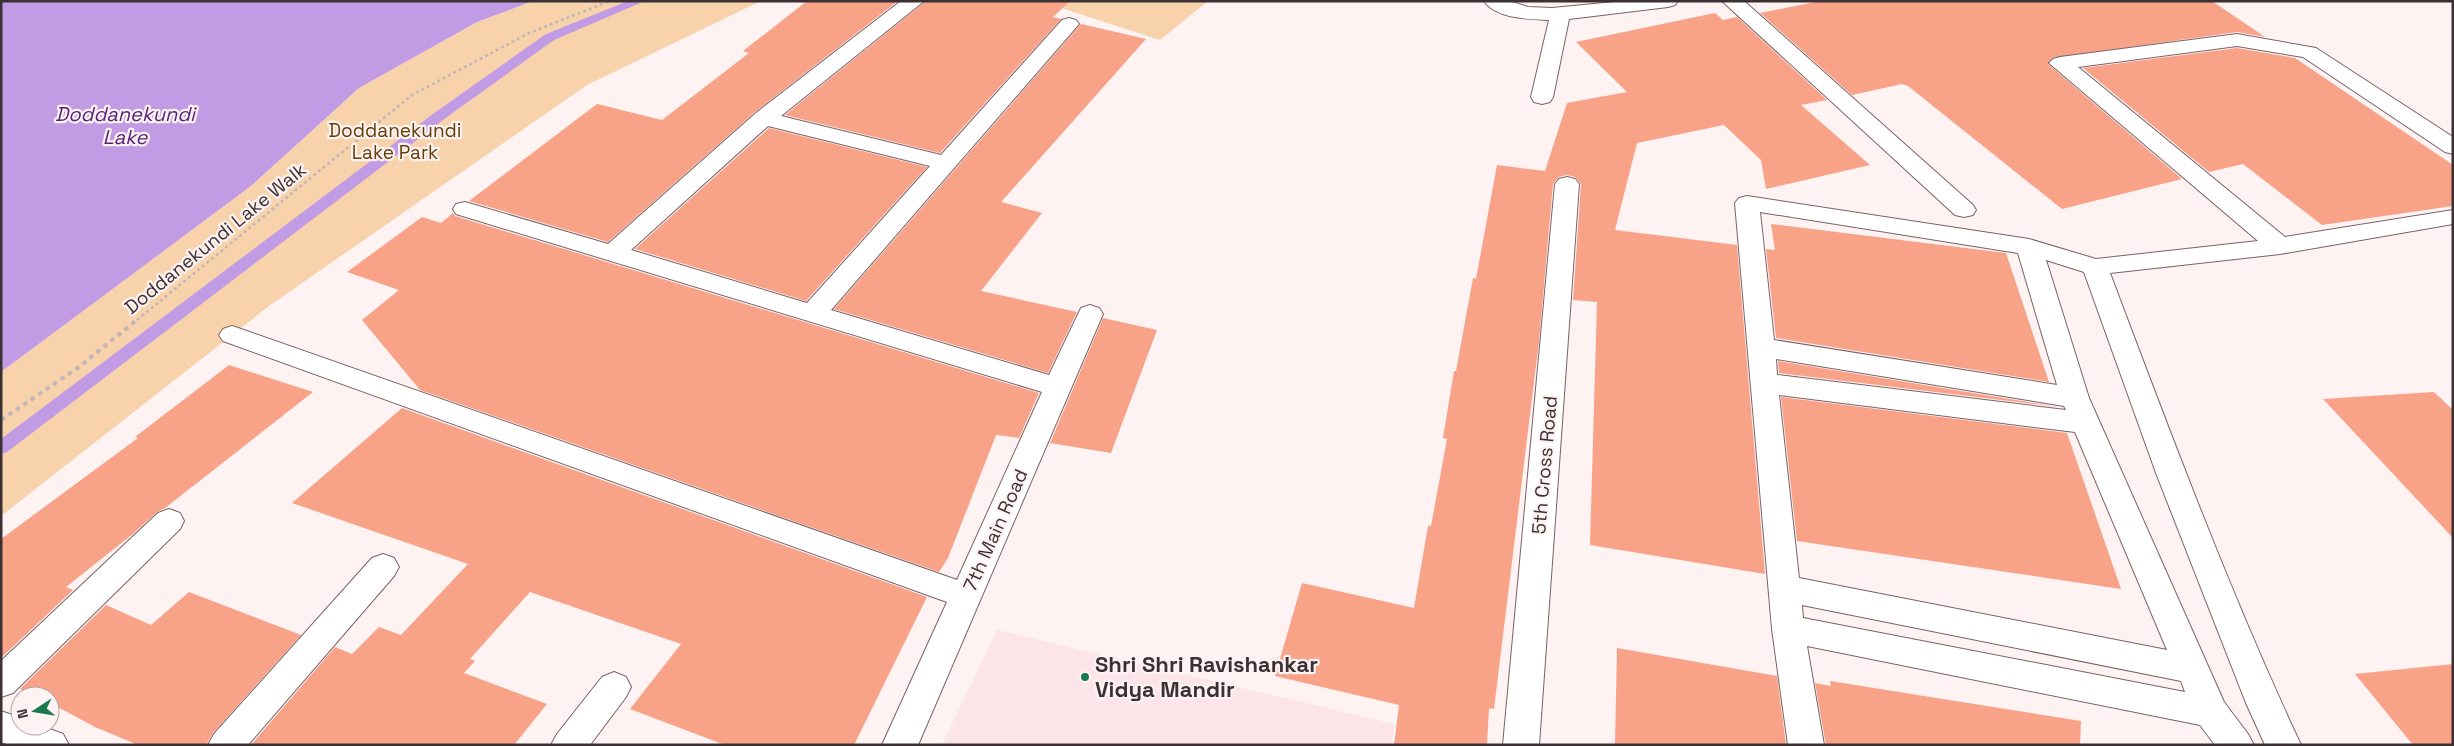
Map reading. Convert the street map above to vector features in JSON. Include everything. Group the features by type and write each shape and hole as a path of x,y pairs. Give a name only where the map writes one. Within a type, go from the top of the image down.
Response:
{"street":[{"path":"613,253 764,118 914,1"},
{"path":"1494,1 1499,5 1531,13 1560,14 1668,1"},
{"path":"1732,1 1964,210"},
{"path":"1542,97 1560,14"},
{"path":"814,312 1069,24"},
{"path":"2280,246 2060,63 2237,40 2309,52 2453,147"},
{"path":"764,118 946,163"},
{"name":"5th Cross Road","path":"1521,745 1567,184"},
{"path":"1806,745 1788,629 1747,202 2030,247 2095,267 2280,246 2453,217"},
{"path":"465,209 814,312 1058,387"},
{"path":"2030,247 2080,410 2211,712 2236,745"},
{"path":"2095,267 2175,482 2263,702 2283,745"},
{"name":"7th Main Road","path":"900,745 1090,314"},
{"path":"232,335 966,596"},
{"path":"1761,348 2080,410"},
{"path":"1764,383 2080,410"},
{"path":"1,684 169,521"},
{"path":"226,745 383,567"},
{"path":"1784,588 2192,669"},
{"path":"1788,629 2211,712"},
{"path":"569,745 614,687"},
{"path":"1,726 51,745"}],"path":[{"name":"Doddanekundi Lake Walk","path":"1,420 79,367 412,95 529,33 610,1"}],"shaded area":[{"name":"Shri Shri Ravishankar Vidya Mandir","path":"997,630 1395,724 1391,745 942,745"}],"green space":[{"name":"Doddanekundi Lake Park","path":"533,1 761,1 587,85 269,306 1,516 1,372 251,186 359,88 477,22"},
{"path":"1040,1 1208,1 1160,40"}],"water":[{"name":"Doddanekundi Lake","path":"1,1 533,1 477,22 359,88 251,186 1,372"}],"building":[{"path":"807,1 898,1 755,112 608,242 469,201 597,104 662,120 749,53 743,51"},
{"path":"926,1 1070,1 1053,17 1061,19 940,153 785,115"},
{"path":"1820,1 2212,1 2265,37 2237,32 2052,58 2048,64 2182,179 2062,209 1908,86 1902,84 1852,95 1760,13"},
{"path":"1715,13 1723,20 1737,17 1827,100 1801,105 1870,165 1766,189 1761,160 1724,125 1637,143 1615,230 1737,245 1765,574 1590,545 1597,302 1573,300 1581,184 1575,177 1567,175 1559,177 1553,184 1539,341 1494,709 1489,708 1487,745 1394,745 1399,705 1275,676 1302,583 1414,608 1428,526 1431,526 1447,439 1443,438 1454,371 1456,371 1473,278 1476,279 1497,165 1545,171 1567,103 1627,92 1576,42"},
{"path":"1081,24 1146,39 1001,202 1042,213 981,291 1077,312 1048,373 834,309"},
{"path":"2237,48 2295,58 2453,165 2453,206 2322,225 2243,164 2209,172 2083,68"},
{"path":"769,128 927,167 806,301 635,249"},
{"path":"453,213 455,216 1039,393 1019,438 996,435 948,558 939,572 420,390 362,320 399,290 347,272 422,217 441,223"},
{"path":"1771,224 2006,253 2049,382 1776,338 1766,249 1775,250"},
{"path":"1103,318 1157,330 1111,453 1050,443"},
{"path":"1778,361 2058,407 1779,373"},
{"path":"229,365 313,392 165,508 157,512 134,533 66,587 73,590 1,658 1,539 138,438 135,437"},
{"path":"2434,392 2453,410 2453,538 2323,399"},
{"path":"1781,397 2067,433 2121,589 1797,541"},
{"path":"402,408 927,597 854,745 725,745 630,709 681,644 530,592 470,659 475,661 464,673 547,704 514,745 251,745 335,647 352,654 379,627 401,635 468,564 292,503"},
{"path":"189,592 301,635 213,733 206,745 138,745 95,727 60,708 60,686 23,686 106,605 151,625"},
{"path":"1617,648 1777,676 1786,745 1615,745"},
{"path":"2453,664 2453,745 2413,745 2355,674"},
{"path":"1830,681 2081,721 2080,745 1826,745 1815,683 1831,686"}],"waterway":[{"path":"1,448 442,114 550,37 639,1"}],"place":[{"name":"Shri Shri Ravishankar Vidya Mandir","path":"1085,677"}]}
